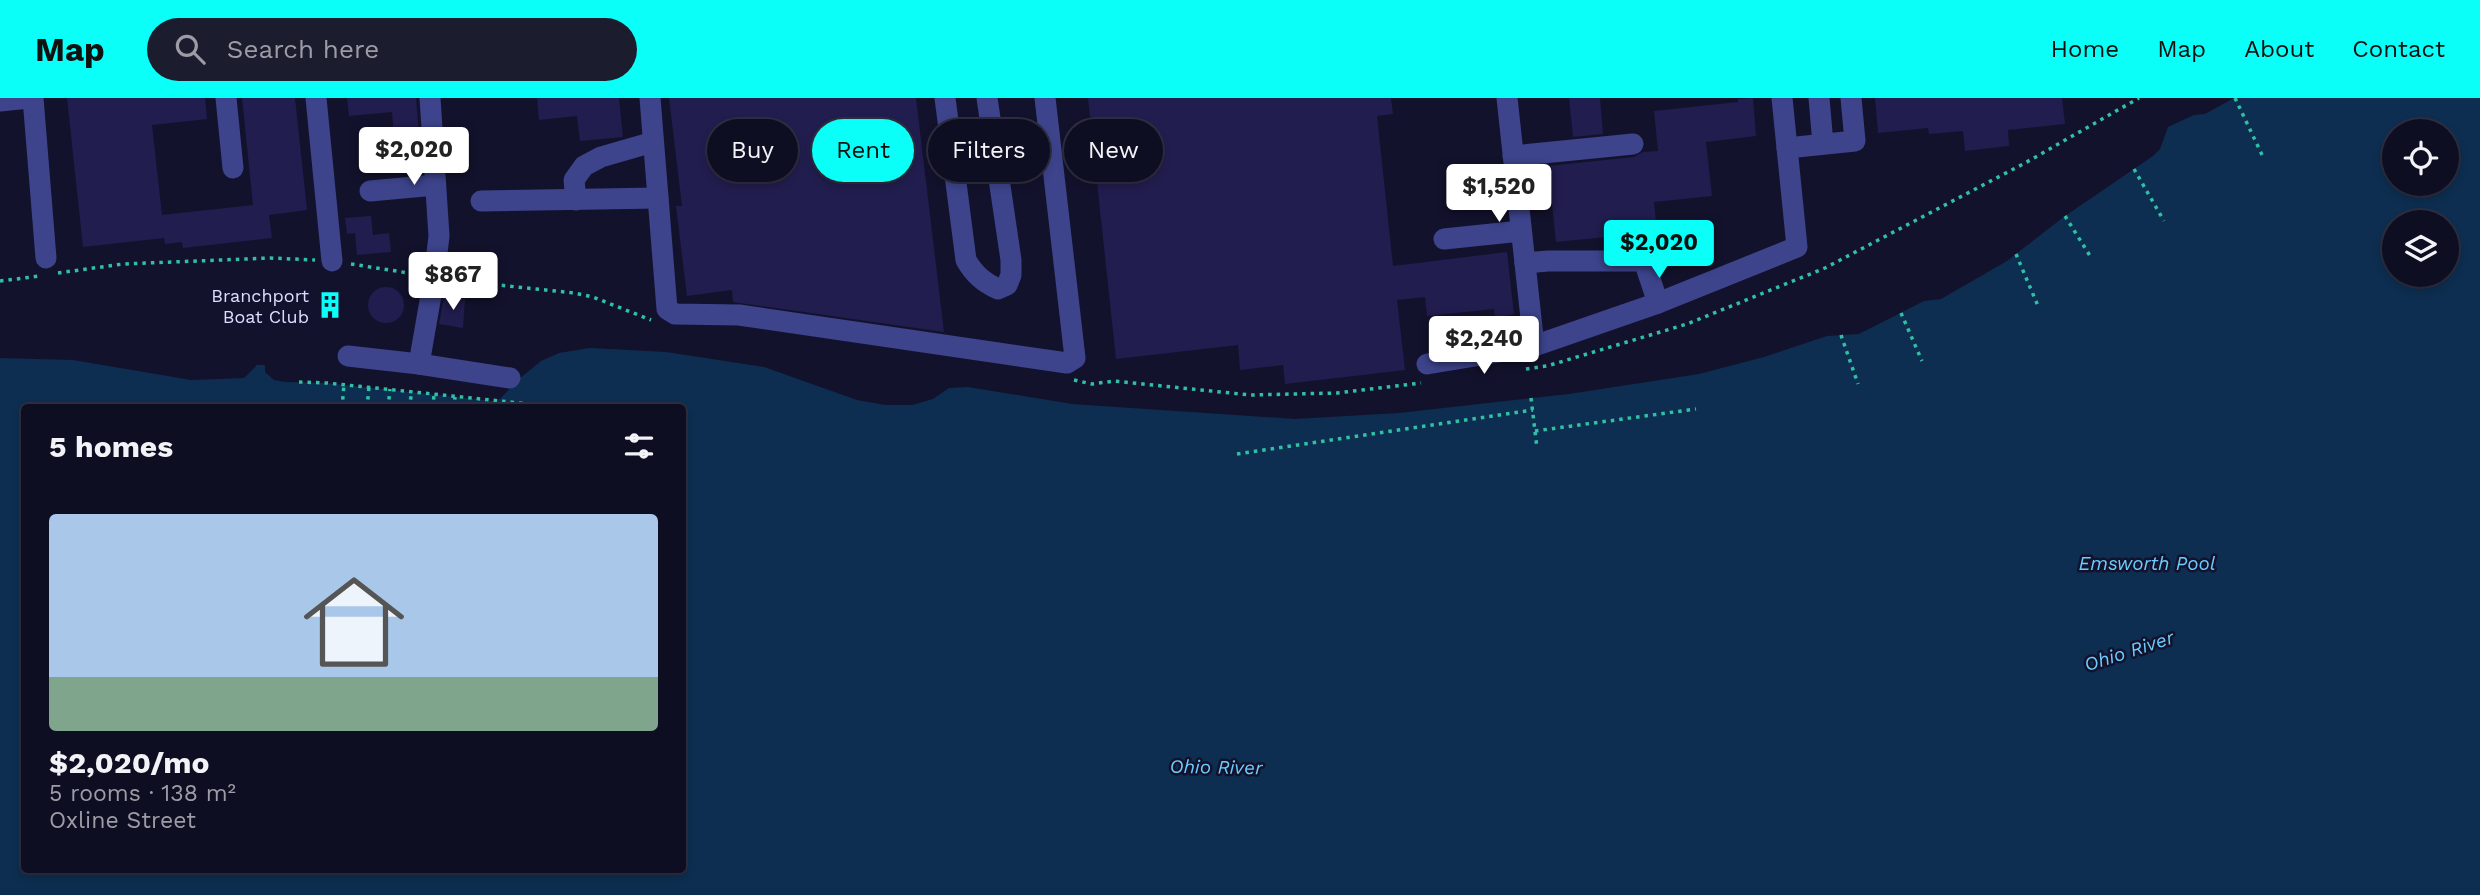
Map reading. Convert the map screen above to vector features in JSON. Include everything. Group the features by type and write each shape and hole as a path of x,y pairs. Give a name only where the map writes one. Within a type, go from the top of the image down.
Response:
{"street":[{"path":"0,101 31,98 46,258"},
{"path":"226,98 233,168"},
{"path":"316,98 332,261"},
{"path":"419,364 439,236 430,98"},
{"path":"649,98 667,309 675,314 739,315 1067,363 1075,358 1045,98"},
{"path":"945,98 965,260 972,272 986,284 998,289 1007,285 1011,275 1011,260 987,98"},
{"path":"1507,98 1534,345"},
{"path":"1427,364 1534,345 1658,303 1797,247 1782,98"},
{"path":"1819,98 1823,144"},
{"path":"1787,148 1855,141 1850,98"},
{"path":"576,200 574,180 584,166 601,157 653,142"},
{"path":"1513,156 1633,144"},
{"path":"370,191 435,185"},
{"path":"481,201 658,198"},
{"path":"1444,239 1521,231"},
{"path":"1525,263 1644,261 1658,303"},
{"path":"348,356 510,378"}],"path":[{"path":"1547,366 1688,324 1825,268 2025,163 2139,98"},
{"path":"2235,98 2264,159"},
{"path":"2134,169 2164,221"},
{"path":"2065,216 2092,259"},
{"path":"2016,254 2038,306"},
{"path":"1901,313 1922,361"},
{"path":"1842,335 1858,384"},
{"path":"299,382 344,384 528,404"},
{"path":"342,404 344,384"},
{"path":"367,404 369,387"},
{"path":"388,404 390,389"},
{"path":"410,404 412,391"},
{"path":"433,404 434,394"},
{"path":"454,404 455,397"},
{"path":"1531,398 1537,448"},
{"path":"477,404 478,399"},
{"path":"496,404 497,400"},
{"path":"1237,454 1533,410"},
{"path":"1535,431 1696,410"}],"water":[{"name":"Emsworth Pool","path":"2234,98 2480,98 2480,895 0,895 0,358 73,360 191,380 244,378 257,365 265,365 265,372 274,380 285,382 327,383 493,401 500,399 541,361 559,353 590,348 666,352 764,367 857,400 885,405 912,405 933,399 949,388 968,387 1072,404 1295,419 1399,413 1569,394 1699,374 1764,357 1827,336 1859,334 1924,301 1941,299 2007,261 2065,216 2153,156 2160,149 2168,127 2194,115 2205,114"}],"building":[{"path":"67,98 205,98 207,119 152,125 162,215 253,205 242,98 295,98 307,210 269,215 272,238 183,248 182,242 165,244 164,238 83,247"},
{"path":"347,98 416,98 421,156 396,159 392,112 349,116"},
{"path":"537,98 619,98 623,137 580,141 577,116 539,120"},
{"path":"669,98 916,98 944,332 733,302 732,290 687,296 676,206 682,206"},
{"path":"1088,98 1391,98 1393,114 1377,116 1393,266 1507,252 1514,314 1495,319 1494,309 1427,316 1425,297 1397,300 1405,370 1285,384 1283,365 1240,370 1238,345 1116,359 1097,182 1163,182 1163,119 1090,119"},
{"path":"1569,98 1600,98 1603,134 1573,137"},
{"path":"1753,98 1756,136 1706,142 1712,196 1654,202 1657,232 1556,242 1548,166 1634,157 1643,152 1658,151 1654,111"},
{"path":"1875,98 2062,98 2065,124 2008,130 2009,146 1965,151 1963,131 1929,134 1928,128 1878,133"},
{"path":"371,216 373,235 389,233 391,252 357,255 355,233 347,234 345,218"},
{"path":"386,287 399,292 404,305 399,318 386,323 373,318 368,305 373,292"},
{"path":"444,297 465,299 463,328 439,324"}],"place":[{"name":"Branchport Boat Club","path":"330,305"}],"water label":[{"name":"Ohio River","path":"2129,651"},
{"name":"Ohio River","path":"1216,767"}]}
